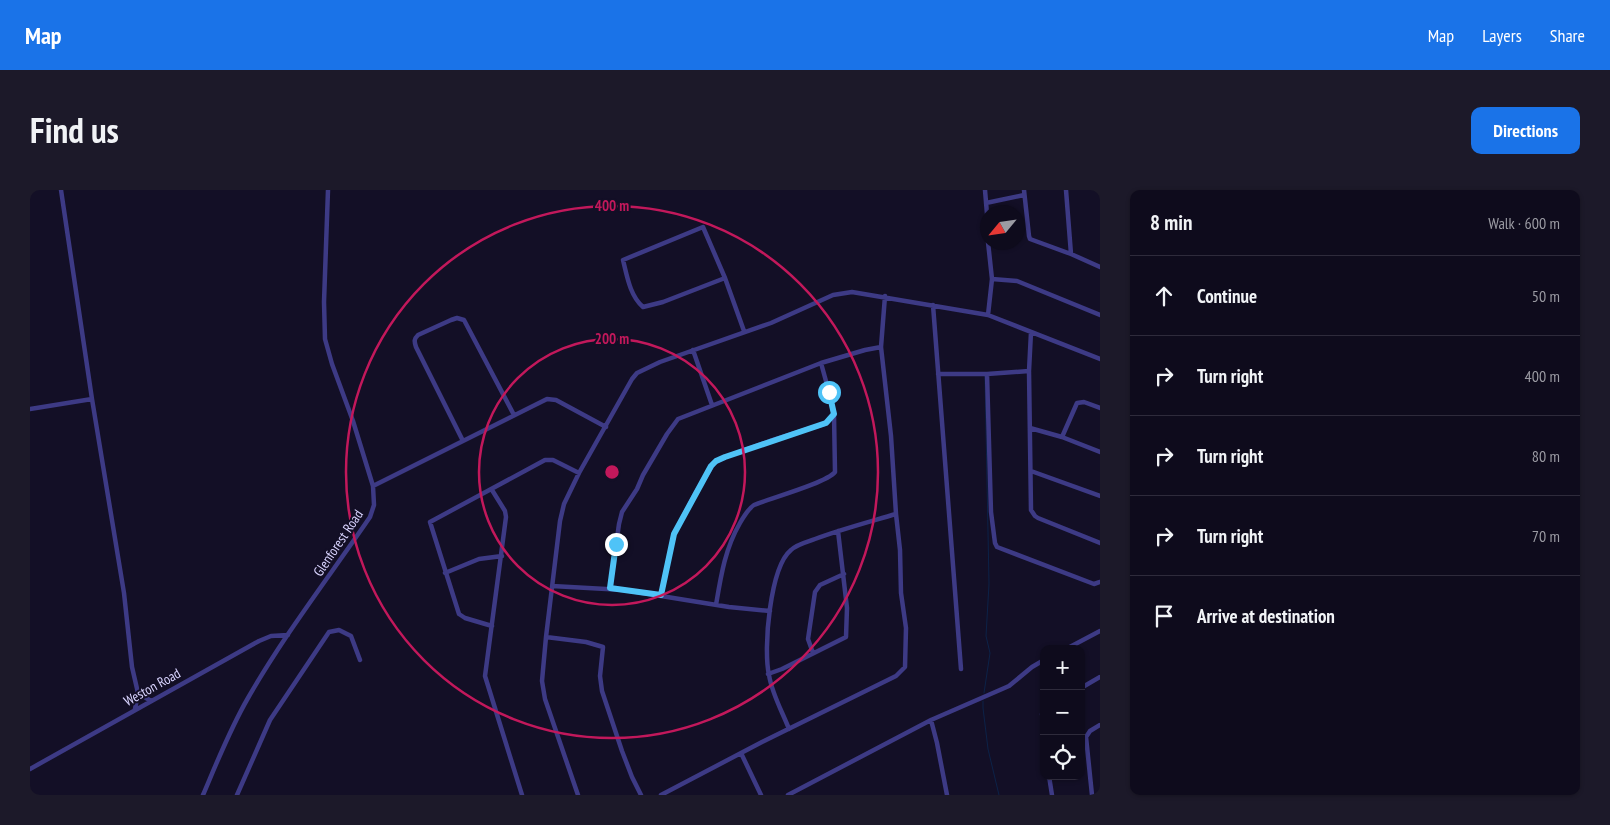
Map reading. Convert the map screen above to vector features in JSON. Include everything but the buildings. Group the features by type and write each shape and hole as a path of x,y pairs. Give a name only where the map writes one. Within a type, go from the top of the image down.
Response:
{"street":[{"path":"61,190 92,399 123,586 132,667 138,693 135,710"},
{"name":"Glenforest Road","path":"203,795 236,721 257,683 370,517 374,505 373,486 325,339 324,302 328,190"},
{"path":"986,190 986,203 1024,193 1029,238 1071,254 1100,268"},
{"path":"1066,190 1071,254"},
{"path":"725,278 663,302 643,307 638,302 629,283 623,260 703,228 725,278 744,331"},
{"path":"988,315 992,279 989,250"},
{"path":"992,279 1017,281 1099,314 1100,306"},
{"path":"578,795 543,690 546,637 562,512 579,473 637,373 660,362 771,323 813,303 844,292 884,296 988,315 1100,359"},
{"path":"660,795 896,676 905,667 906,628 901,593 900,550 891,436 881,347 884,296"},
{"path":"933,305 960,669"},
{"path":"463,441 416,347 414,342 418,335 457,318 464,320 514,415"},
{"path":"1032,332 1029,371 1031,510 1035,516 1100,543"},
{"path":"610,588 619,524 624,508 637,489 667,434 678,420 820,363 881,347"},
{"path":"694,350 712,405"},
{"path":"716,605 723,562 729,545 749,510 764,500 808,486 831,476 835,472 834,414 820,363"},
{"path":"938,374 987,374 1029,371"},
{"path":"987,374 991,512 993,538 996,545 1094,584 1100,582"},
{"path":"30,409 92,399"},
{"path":"373,486 544,400 556,400 606,427"},
{"path":"1062,437 1078,404 1084,402 1100,408"},
{"path":"661,595 674,534 714,462 770,441 824,424 834,414"},
{"path":"1030,428 1062,437 1100,452"},
{"path":"492,626 460,616 430,522 548,459 579,473"},
{"path":"1031,470 1100,496"},
{"path":"492,490 506,514 502,556 485,672 486,681 522,795"},
{"path":"789,729 772,690 767,658 770,610 779,568 787,553 802,544 838,530 896,514"},
{"path":"768,674 846,637 847,608 838,530"},
{"path":"445,573 479,559 502,556"},
{"path":"813,653 808,639 815,592 820,585 844,574"},
{"path":"552,586 610,588 716,605 770,610"},
{"path":"238,795 270,720 329,632 339,630 351,636 360,660"},
{"path":"1074,645 1100,631"},
{"name":"Weston Road","path":"30,769 266,637 288,635"},
{"path":"546,637 586,642 603,647 600,676 604,696 629,770 641,795"},
{"path":"788,795 931,720 1009,686 1040,662"},
{"path":"1085,686 1100,677"},
{"path":"138,693 151,701"},
{"path":"931,720 947,795"},
{"path":"1092,795 1086,737 1090,731 1100,725"},
{"path":"741,753 761,795"},
{"path":"1050,780 1052,795"}],"waterway":[{"path":"984,693 990,653 986,636 989,584 985,376"},
{"path":"983,701 988,749 999,795"}],"route":[{"path":"616,544 610,588 661,595 671,542 676,527 711,466 716,461 725,457 826,423 834,414 829,392"}]}
